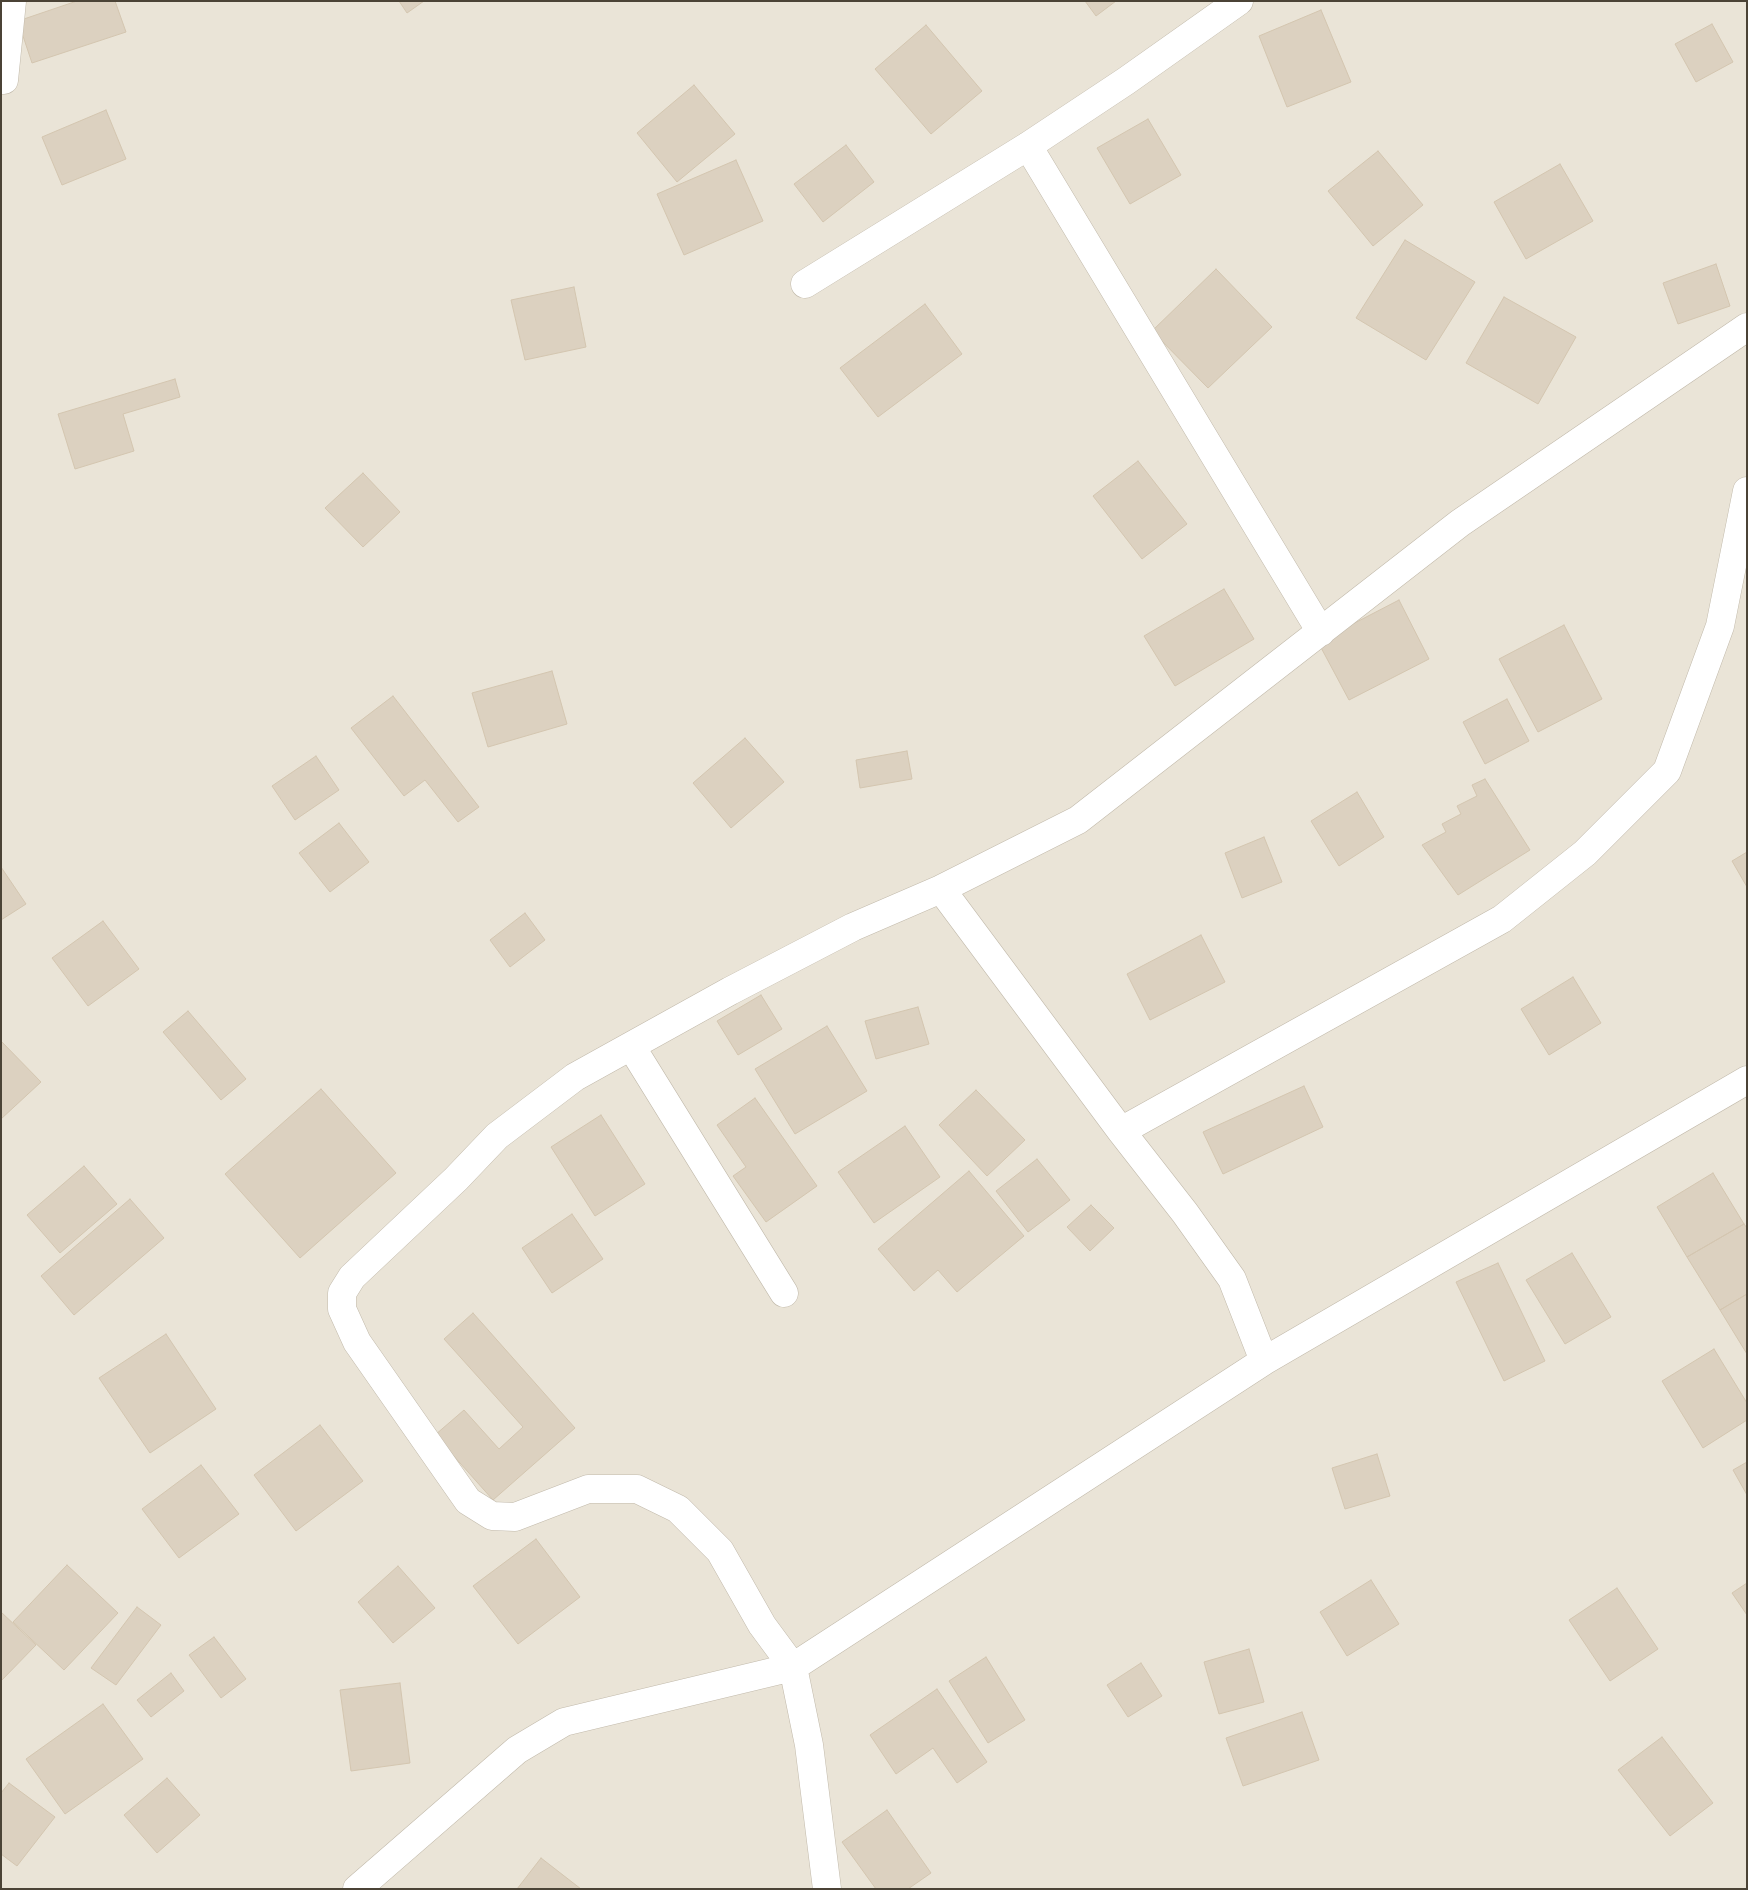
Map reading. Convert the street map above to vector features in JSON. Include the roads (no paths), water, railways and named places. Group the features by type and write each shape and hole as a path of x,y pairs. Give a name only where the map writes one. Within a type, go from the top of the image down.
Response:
{"street":[{"path":"4,80 12,1"},
{"path":"805,284 1028,146 1126,81 1239,1"},
{"path":"1028,146 1320,632"},
{"path":"826,1889 809,1745 793,1667 762,1625 720,1551 678,1509 637,1489 588,1489 515,1517 492,1516 468,1501 357,1342 342,1309 342,1293 352,1277 456,1179 497,1136 575,1077 730,991 853,927 941,889 1078,820 1460,523 1747,327"},
{"path":"1121,1131 1502,919 1585,853 1667,771 1720,626 1747,491"},
{"path":"941,889 1121,1131 1185,1213 1232,1279 1264,1361"},
{"path":"631,1046 784,1292"},
{"path":"357,1889 517,1750 564,1722 793,1667 1264,1361 1747,1080"}]}
